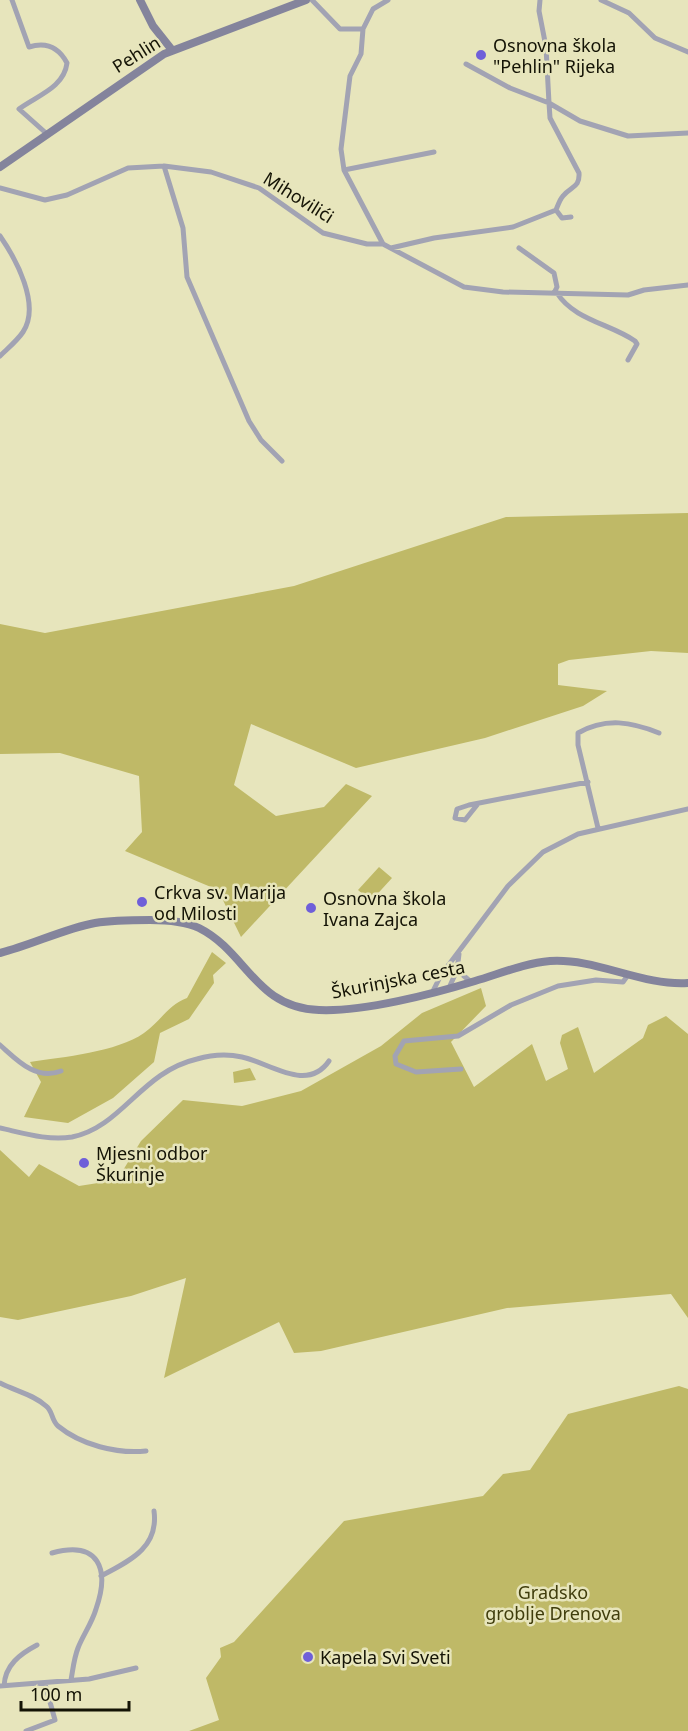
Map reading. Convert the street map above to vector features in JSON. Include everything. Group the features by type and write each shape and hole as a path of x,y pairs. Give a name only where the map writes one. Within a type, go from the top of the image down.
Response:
{"street":[{"path":"12,0 29,47 46,44 59,51 66,63 66,69 51,90 19,109 47,134"},
{"path":"140,0 153,26 172,50"},
{"name":"Pehlin","path":"0,167 139,69 172,50 305,0"},
{"path":"312,0 340,29 363,28"},
{"name":"Mihovilići","path":"383,244 344,170 341,148 350,76 361,54 363,28 373,9 388,0"},
{"path":"391,248 434,238 513,226 556,210 564,194 576,187 579,172 550,118 546,86 546,47 539,10 540,0"},
{"path":"601,0 629,13 655,38 688,52"},
{"path":"466,64 510,88 549,103 580,121 628,136 688,133"},
{"path":"344,170 434,152"},
{"path":"0,188 45,200 67,195 129,168 164,166 183,228 184,258 194,293 249,421 261,440 282,461"},
{"name":"Mihovilići","path":"164,166 211,172 238,179 259,188 323,233 367,244 383,244 464,287 503,292 628,295 644,290 688,285"},
{"path":"556,210 562,218 571,218"},
{"path":"0,236 24,284 29,316 23,332 0,356"},
{"path":"519,248 554,273 556,293 567,305 635,341 637,344 627,360"},
{"path":"598,828 578,745 578,733 585,729 628,721 659,733"},
{"path":"477,805 588,782"},
{"path":"432,993 441,975 508,886 532,860 565,839 598,828 688,809"},
{"name":"Škurinjska cesta","path":"0,953 95,923 126,920 170,921 197,928 223,945 259,986 276,998 297,1007 319,1010 342,1009 432,993 549,961 574,962 657,982 688,983"},
{"path":"449,988 457,970 459,954"},
{"path":"457,970 471,982"},
{"path":"461,1069 416,1072 399,1067 395,1056 404,1041 458,1036 511,1005 558,986 596,981 623,982 628,975"},
{"path":"0,1045 26,1068 48,1075 61,1071"},
{"path":"0,1128 54,1137 70,1137 91,1131 165,1071 183,1062 210,1056 240,1056 290,1075 316,1073 329,1061"},
{"path":"0,1383 46,1405 54,1422 74,1437 124,1453 146,1451"},
{"path":"101,1576 138,1554 147,1545 156,1525 154,1511"},
{"path":"52,1553 74,1548 87,1551 97,1564 101,1576 96,1610 77,1651 71,1680"},
{"path":"37,1645 12,1662 2,1686 45,1684 136,1668"},
{"path":"26,1731 55,1720 45,1684"}],"green space":[{"path":"688,513 688,653 651,651 569,660 558,664 558,685 607,691 583,706 485,738 356,768 251,724 234,785 276,816 324,807 346,784 372,796 241,937 218,890 125,851 142,832 139,776 60,753 0,754 0,624 45,633 294,586 506,517"},
{"path":"379,867 392,878 371,901 358,890"},
{"path":"212,952 226,963 213,975 214,983 189,1019 160,1033 154,1062 113,1098 68,1123 24,1117 41,1082 30,1062 105,1049 144,1033 169,1009 187,998"},
{"path":"481,988 486,1006 451,1042 474,1087 532,1044 546,1081 568,1069 560,1043 562,1035 578,1027 594,1073 643,1038 648,1025 666,1016 688,1034 688,1318 671,1294 507,1308 321,1351 294,1353 279,1322 164,1378 186,1278 131,1296 18,1320 0,1317 0,1150 29,1177 39,1164 79,1186 117,1180 141,1141 183,1100 242,1106 301,1091 381,1046 422,1013"},
{"path":"250,1068 256,1080 234,1083 233,1072"},
{"name":"Gradsko groblje Drenova","path":"679,1386 688,1389 688,1731 189,1731 219,1720 206,1678 221,1657 220,1648 234,1642 344,1521 483,1496 503,1474 530,1470 568,1414"}],"place":[{"name":"Osnovna škola \"Pehlin\" Rijeka","path":"481,55"},
{"name":"Crkva sv. Marija od Milosti","path":"142,902"},
{"name":"Osnovna škola Ivana Zajca","path":"311,908"},
{"name":"Mjesni odbor Škurinje","path":"84,1163"},
{"name":"Kapela Svi Sveti","path":"308,1657"}]}
